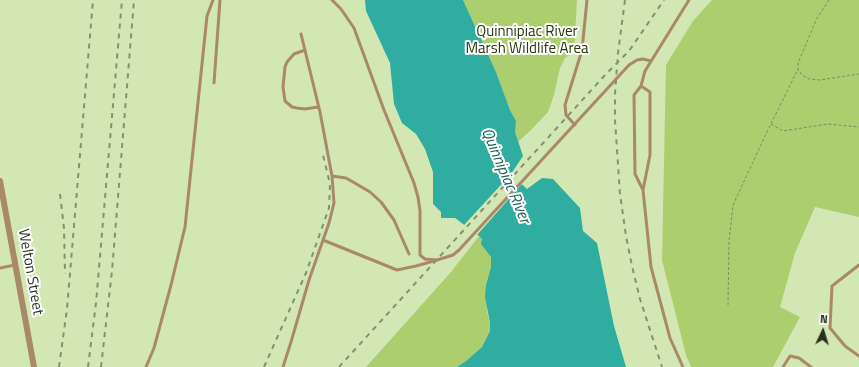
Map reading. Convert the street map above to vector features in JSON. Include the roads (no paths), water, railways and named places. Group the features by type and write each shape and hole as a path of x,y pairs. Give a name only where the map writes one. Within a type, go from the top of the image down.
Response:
{"street":[{"name":"Welton Street","path":"0,181 34,367"}],"lane":[{"path":"146,367 156,340 185,227 207,16 213,0"},
{"path":"214,83 220,0"},
{"path":"332,0 341,9 354,28 416,190 420,212 420,255 425,259 437,260"},
{"path":"575,125 566,115 565,105 582,50 586,0"},
{"path":"643,190 635,174 634,95 641,86 645,71 689,0"},
{"path":"283,367 334,203 332,176 301,34"},
{"path":"305,50 294,54 287,62 284,87 285,101 289,105 297,108 305,109 318,107"},
{"path":"323,240 397,270 437,260 456,253 633,62 643,59 651,61"},
{"path":"641,86 650,92 650,155 643,190 651,268 670,338 682,367"},
{"path":"332,176 340,177 353,182 370,192 381,202 394,220 410,254"},
{"path":"0,268 15,265"},
{"path":"859,265 832,286 830,328 845,346 859,356"},
{"path":"783,367 790,356 799,358 811,367"}],"water":[{"name":"Quinnipiac River","path":"365,0 463,0 496,72 510,110 516,121 515,132 523,156 511,174 527,189 542,178 553,179 580,208 583,231 597,243 614,326 626,367 457,367 482,347 490,331 485,297 486,285 491,267 491,257 481,244 482,239 479,236 455,218 441,218 441,212 433,204 433,172 425,149 416,134 402,123 394,104 390,63 366,11"}],"railway":[{"path":"59,367 67,309 93,0"},
{"path":"88,367 96,303 122,0"},
{"path":"101,367 112,271 134,0"},
{"path":"625,0 618,53 615,94 615,120 620,194 626,236 640,299 662,367"},
{"path":"339,367 606,74 629,51 664,0"},
{"path":"264,367 306,273 329,208 330,184 323,155"},
{"path":"60,194 64,228 65,274"}],"park label":[{"name":"Quinnipiac River Marsh Wildlife Area","path":"527,40"}]}
